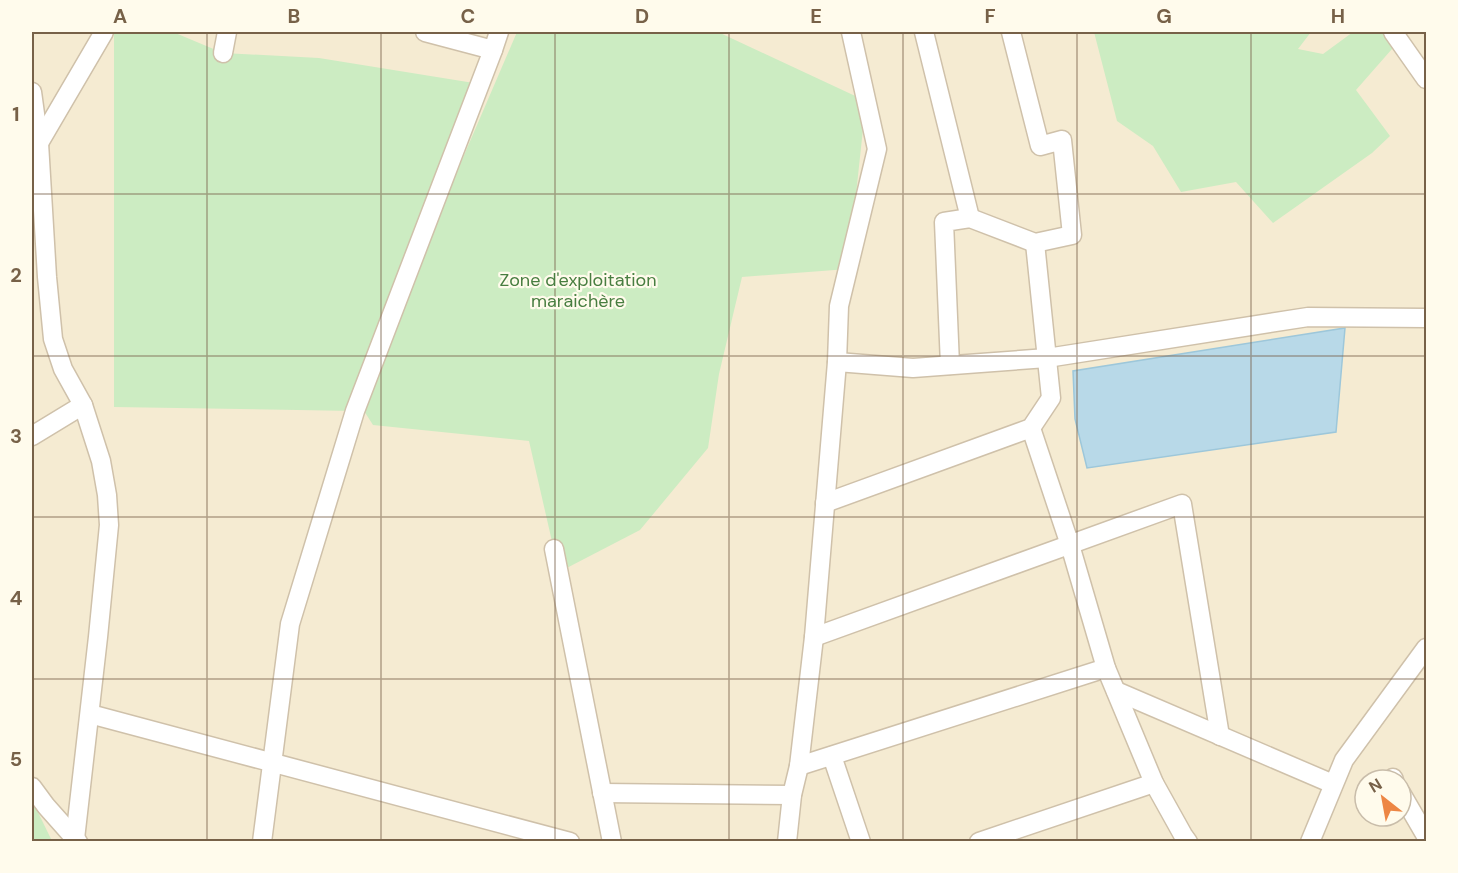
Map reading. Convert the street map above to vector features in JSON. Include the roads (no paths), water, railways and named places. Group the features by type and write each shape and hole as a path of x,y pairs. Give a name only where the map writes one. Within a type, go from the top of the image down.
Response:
{"street":[{"path":"39,143 104,32"},
{"path":"223,53 227,32"},
{"path":"425,32 493,50"},
{"path":"262,842 290,624 352,422 499,32"},
{"path":"787,842 792,795 799,766 814,637 837,362 839,306 877,149 851,32"},
{"path":"924,32 970,218"},
{"path":"950,365 944,222 970,218 1035,243 1072,236 1062,140 1040,146 1011,32"},
{"path":"1393,32 1426,79"},
{"path":"32,92 39,143 39,278 57,353 83,405 101,461 109,525 90,714 83,761 77,840"},
{"path":"825,503 1031,428 1051,398 1035,243"},
{"path":"837,362 913,368 1047,358 1308,317 1426,318"},
{"path":"32,436 83,405"},
{"path":"1031,428 1070,545 1106,668 1154,783 1188,842"},
{"path":"814,637 1182,504 1220,736"},
{"path":"555,549 612,842"},
{"path":"1312,840 1344,760 1426,648"},
{"path":"799,766 1106,668"},
{"path":"1116,691 1333,784"},
{"path":"90,714 570,842"},
{"path":"831,756 861,842"},
{"path":"980,842 1154,783"},
{"path":"32,787 77,840"},
{"path":"602,793 792,795"},
{"path":"1413,813 1426,836"}],"water":[{"path":"1345,328 1336,432 1087,468 1075,419 1073,371"}],"park label":[{"name":"Zone d'exploitation maraichère","path":"578,290"}]}
